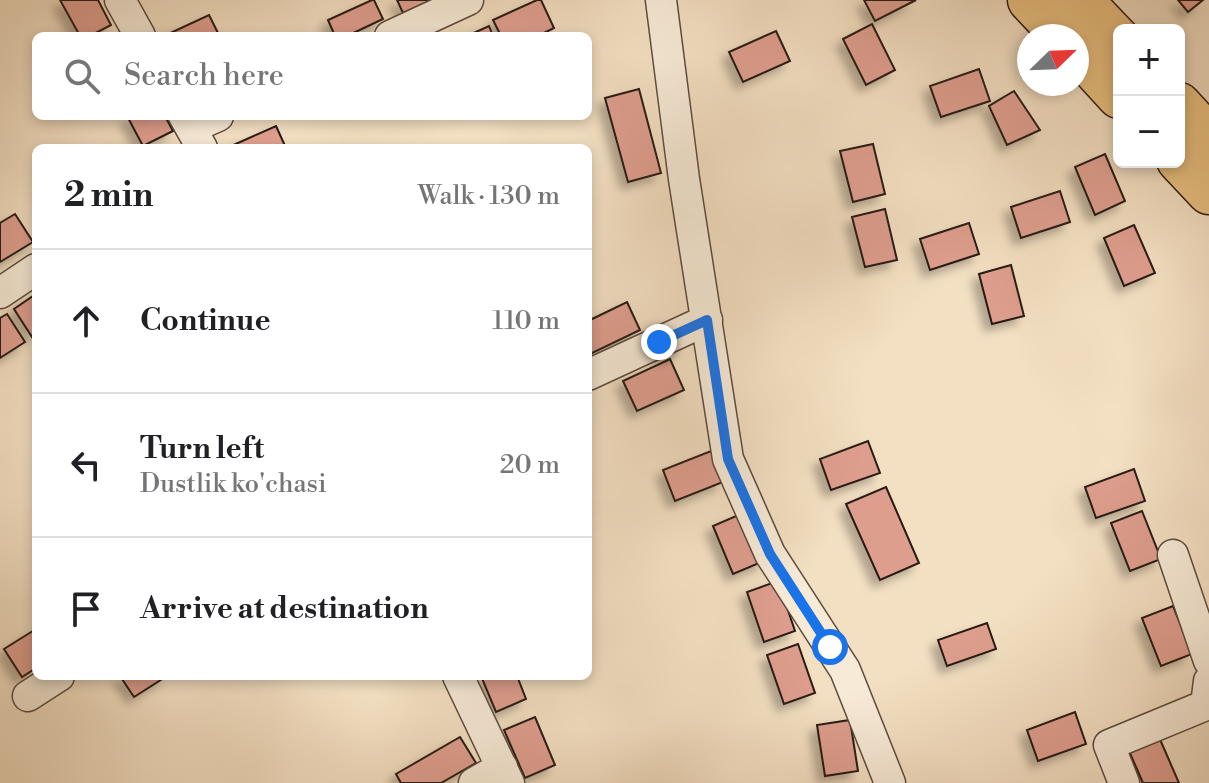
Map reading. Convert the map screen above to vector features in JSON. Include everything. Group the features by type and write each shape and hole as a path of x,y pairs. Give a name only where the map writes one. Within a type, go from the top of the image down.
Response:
{"highway":[{"path":"1030,0 1053,24"},
{"path":"1080,0 1113,35"},
{"path":"1089,63 1113,89"},
{"path":"1185,112 1209,138"},
{"path":"1185,166 1209,192"}],"street":[{"path":"120,0 138,32"},
{"path":"399,32 468,0"},
{"path":"661,0 684,179 728,459 770,554 845,670 890,783"},
{"path":"0,293 32,272"},
{"path":"592,373 707,320"},
{"path":"1173,555 1206,643"},
{"path":"28,696 53,680"},
{"path":"460,680 506,775 474,783"},
{"path":"1124,783 1109,745 1206,705 1209,681"}],"building":[{"path":"60,0 98,0 111,25 98,32 78,32"},
{"path":"372,0 383,19 355,32 333,32 328,20"},
{"path":"397,0 432,0 403,13"},
{"path":"541,0 554,28 546,32 499,32 493,20"},
{"path":"864,0 916,0 875,21"},
{"path":"1178,0 1203,0 1188,12"},
{"path":"209,15 218,32 173,32"},
{"path":"872,24 895,70 866,85 843,39"},
{"path":"489,26 491,32 476,32"},
{"path":"776,31 790,61 743,82 729,52"},
{"path":"979,69 990,101 941,117 930,86"},
{"path":"639,89 661,173 628,182 605,98"},
{"path":"1014,91 1040,130 1007,145 989,106"},
{"path":"129,120 167,120 173,131 142,144"},
{"path":"276,126 284,144 236,144"},
{"path":"873,144 885,194 853,202 840,151"},
{"path":"1105,154 1125,201 1095,215 1075,167"},
{"path":"1060,191 1070,222 1021,238 1011,207"},
{"path":"885,209 897,260 865,267 852,217"},
{"path":"15,214 32,243 0,262 0,223"},
{"path":"969,223 979,254 930,270 920,239"},
{"path":"1134,225 1155,273 1124,286 1104,238"},
{"path":"1011,265 1024,316 992,324 979,274"},
{"path":"32,297 32,337 14,309"},
{"path":"627,302 640,330 592,353 592,319"},
{"path":"7,314 25,342 0,358 0,318"},
{"path":"670,359 684,390 637,411 623,381"},
{"path":"868,441 880,473 831,490 820,459"},
{"path":"711,451 723,482 675,501 663,470"},
{"path":"1134,469 1145,501 1096,518 1085,487"},
{"path":"886,487 919,563 880,580 846,504"},
{"path":"1142,511 1161,559 1130,571 1111,523"},
{"path":"743,513 764,561 733,574 713,526"},
{"path":"778,581 795,631 764,642 747,592"},
{"path":"1173,606 1192,654 1161,666 1142,618"},
{"path":"987,623 996,649 947,666 938,640"},
{"path":"32,632 32,671 22,677 4,649"},
{"path":"798,644 815,693 784,704 767,655"},
{"path":"123,680 161,680 134,697"},
{"path":"483,680 519,680 526,699 496,712"},
{"path":"1075,712 1086,744 1038,761 1027,730"},
{"path":"535,717 555,765 525,778 504,730"},
{"path":"850,720 858,771 825,776 817,725"},
{"path":"460,737 476,763 441,783 401,783 396,774"},
{"path":"1159,737 1179,783 1143,783 1129,751"}],"route":[{"path":"659,342 707,320 728,459 770,554 830,647"}]}
